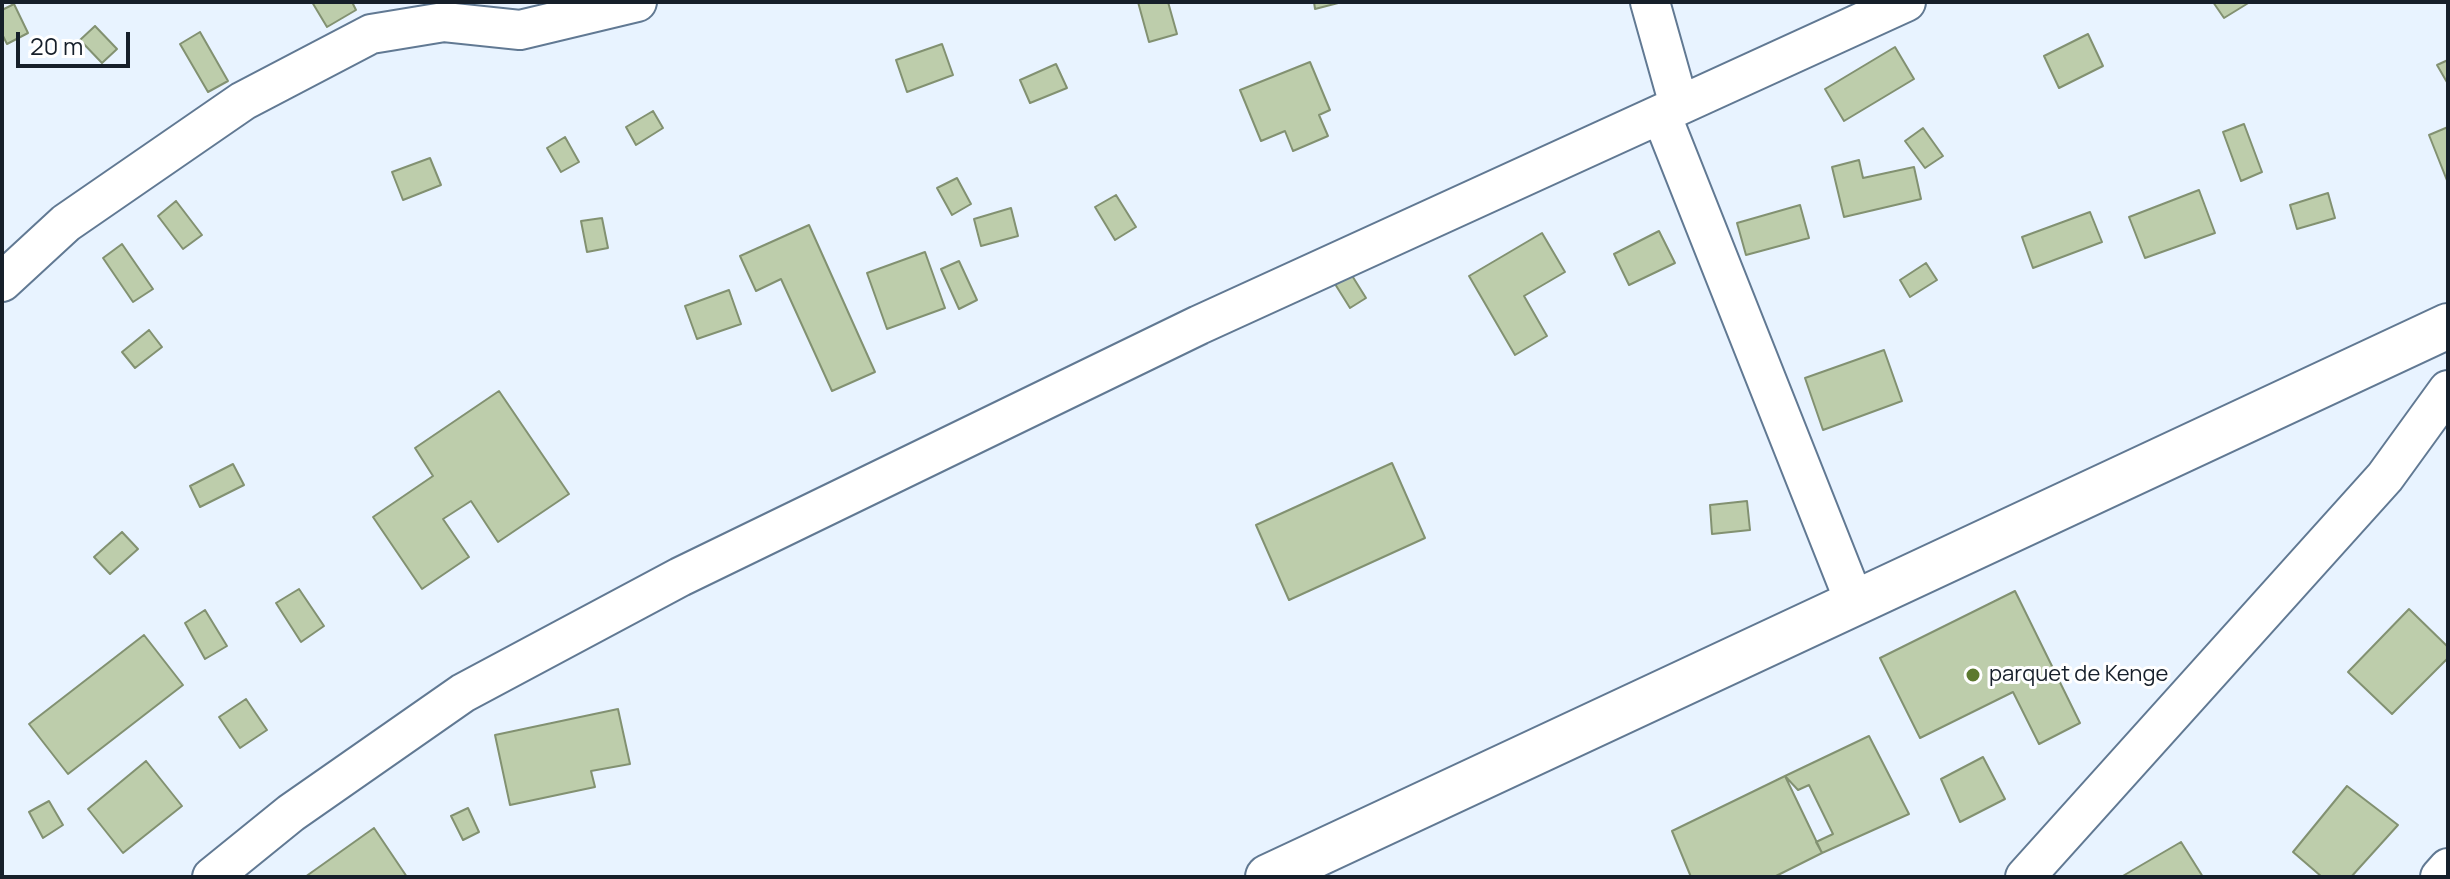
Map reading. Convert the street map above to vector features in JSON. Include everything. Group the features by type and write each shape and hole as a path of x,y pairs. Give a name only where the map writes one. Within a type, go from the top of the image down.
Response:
{"main road":[{"path":"1268,877 2448,326"}],"street":[{"path":"2,282 66,223 243,101 371,34 444,22 637,2"},
{"path":"1650,2 1670,110 1855,603"},
{"path":"212,877 291,813 463,693 680,577 1199,325 1906,2"},
{"path":"2025,877 2385,477 2448,390"},
{"path":"2440,877 2448,868"}],"building":[{"path":"312,2 352,2 356,10 327,27"},
{"path":"1138,2 1168,2 1177,34 1149,42"},
{"path":"1314,2 1342,2 1315,9"},
{"path":"2213,2 2250,2 2224,18"},
{"path":"14,4 28,33 7,44 2,34 2,10"},
{"path":"95,26 117,49 102,63 80,40"},
{"path":"200,32 228,81 208,92 180,44"},
{"path":"2088,34 2103,66 2059,88 2044,56"},
{"path":"942,44 953,75 907,92 896,60"},
{"path":"1895,47 1914,79 1844,121 1825,89"},
{"path":"2448,60 2448,84 2437,65"},
{"path":"1310,62 1330,110 1319,115 1328,136 1293,151 1285,131 1261,141 1240,90"},
{"path":"1056,64 1067,88 1030,103 1020,80"},
{"path":"653,111 663,128 636,145 626,127"},
{"path":"2244,124 2262,172 2241,181 2223,132"},
{"path":"2448,127 2448,183 2429,135"},
{"path":"1923,128 1943,156 1925,168 1905,141"},
{"path":"565,137 579,162 561,172 547,148"},
{"path":"430,158 441,185 403,200 392,172"},
{"path":"1859,160 1863,178 1914,167 1921,199 1844,217 1832,167"},
{"path":"957,178 971,204 952,215 937,188"},
{"path":"2199,190 2215,233 2145,258 2129,217"},
{"path":"2328,193 2335,218 2297,229 2290,205"},
{"path":"1116,195 1136,227 1115,240 1095,207"},
{"path":"176,201 202,235 183,249 158,216"},
{"path":"1800,205 1809,238 1746,255 1737,223"},
{"path":"1011,208 1018,236 981,246 974,219"},
{"path":"2090,212 2102,242 2033,268 2022,237"},
{"path":"602,218 608,248 587,252 581,221"},
{"path":"809,225 875,372 832,391 781,279 756,291 740,256"},
{"path":"1659,231 1675,263 1629,285 1614,254"},
{"path":"1542,233 1565,272 1524,296 1547,336 1515,355 1469,276"},
{"path":"122,244 153,289 133,302 103,258"},
{"path":"925,252 945,308 887,329 867,273"},
{"path":"959,261 977,300 959,309 941,269"},
{"path":"1926,263 1937,280 1910,297 1900,280"},
{"path":"1351,274 1366,298 1350,308 1335,284"},
{"path":"729,290 741,324 697,339 685,306"},
{"path":"149,330 162,347 135,368 122,352"},
{"path":"1884,350 1902,401 1823,430 1805,378"},
{"path":"499,391 569,494 498,542 471,501 443,519 469,557 422,589 373,517 433,476 415,448"},
{"path":"1392,463 1425,538 1289,600 1256,525"},
{"path":"233,464 244,485 200,507 190,486"},
{"path":"1747,501 1750,530 1712,534 1710,505"},
{"path":"122,532 138,549 110,574 94,557"},
{"path":"299,589 324,626 301,642 276,603"},
{"name":"parquet de Kenge","path":"2015,591 2080,723 2039,744 2013,692 1920,738 1880,658"},
{"path":"2409,609 2448,647 2448,658 2392,714 2348,672"},
{"path":"205,610 227,646 205,659 185,623"},
{"path":"144,635 183,685 68,774 29,724"},
{"path":"246,699 267,730 240,748 219,717"},
{"path":"618,709 630,764 591,771 595,787 510,805 495,735"},
{"path":"1869,736 1909,814 1822,853 1816,842 1833,834 1809,785 1798,790 1785,776"},
{"path":"1983,757 2005,799 1960,822 1941,779"},
{"path":"146,761 182,806 123,853 88,809"},
{"path":"1785,776 1822,853 1774,877 1691,877 1672,831"},
{"path":"2347,786 2398,825 2351,877 2322,877 2293,852"},
{"path":"49,801 63,825 43,838 29,812"},
{"path":"468,808 479,832 463,840 451,816"},
{"path":"374,828 407,877 305,877"},
{"path":"2181,842 2203,877 2121,877"}],"place":[{"name":"parquet de Kenge","path":"1973,675"}]}
